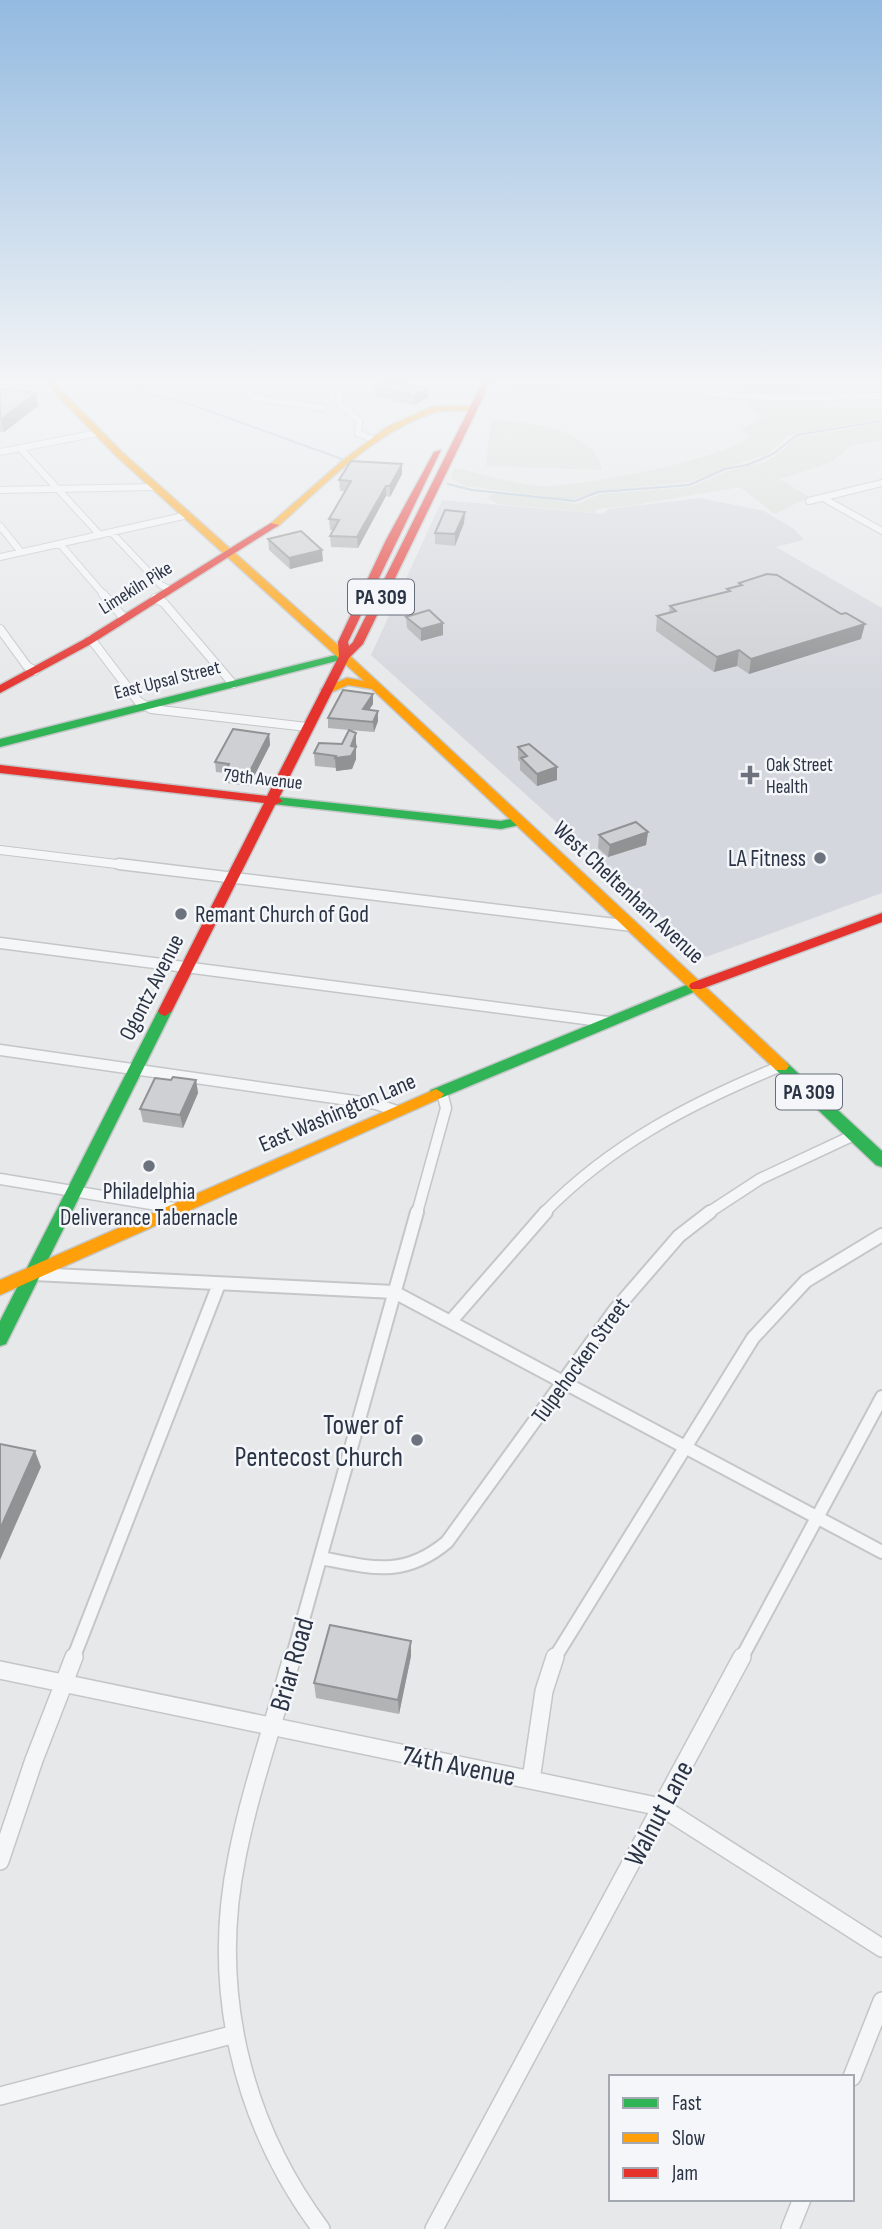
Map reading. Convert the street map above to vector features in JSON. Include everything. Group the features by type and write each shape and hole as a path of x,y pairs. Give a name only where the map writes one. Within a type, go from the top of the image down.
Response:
{"main road":[{"name":"West Cheltenham Avenue","path":"155,487 344,656 882,1161"},
{"name":"Limekiln Pike","path":"0,691 91,639 228,554 296,510 320,487"},
{"name":"Ogontz Avenue","path":"0,1339 325,691 344,656 358,644 431,487"},
{"name":"East Upsal Street","path":"0,743 344,656"},
{"path":"325,691 347,681 376,687"},
{"name":"79th Avenue","path":"0,769 501,825 520,821"},
{"name":"East Washington Lane","path":"0,1288 397,1111 608,1022 696,986 882,917"}],"street":[{"path":"55,487 100,535"},
{"path":"0,490 154,487"},
{"path":"809,501 866,487"},
{"path":"822,498 882,531"},
{"path":"0,557 187,515"},
{"path":"0,526 21,552"},
{"path":"111,532 161,585 164,603 233,684"},
{"path":"60,544 124,618"},
{"path":"0,629 27,666 35,671"},
{"path":"91,639 145,706 164,712 307,727"},
{"path":"0,850 632,926"},
{"path":"0,943 608,1022"},
{"path":"0,1050 376,1104 397,1111"},
{"path":"451,1321 516,1243 591,1169 664,1119 781,1066"},
{"name":"Briar Road","path":"321,2229 290,2183 257,2114 235,2034 226,1956 230,1890 446,1108 442,1092"},
{"name":"Tulpehocken Street","path":"321,1558 391,1569 419,1565 434,1555 447,1542 615,1310 679,1236 724,1201 761,1179 854,1135"},
{"path":"0,1179 176,1208"},
{"path":"531,1780 544,1691 557,1650 737,1360 785,1300 828,1266 882,1235"},
{"path":"33,1274 394,1292 882,1552"},
{"path":"0,1861 9,1828 64,1683 219,1284"},
{"name":"Walnut Lane","path":"433,2229 882,1397"},
{"name":"74th Avenue","path":"0,1670 661,1807 882,1948"},
{"path":"853,2075 882,2001"},
{"path":"0,2096 235,2034"},
{"path":"790,2229 801,2201"}],"shaded area":[{"path":"474,487 639,487 600,491 571,500"},
{"path":"691,487 740,487 597,509 595,513 498,504 487,498 494,494 507,493 578,504 600,494"},
{"path":"740,487 793,487 809,497 775,514"},
{"path":"700,498 764,511 794,529 804,540 776,547 882,608 882,893 706,957 371,655 442,500 603,514 609,509"}],"building":[{"path":"348,487 385,487 357,537 330,536 339,520 329,519"},
{"path":"445,510 465,512 455,534 435,533"},
{"path":"301,531 322,550 289,558 268,539"},
{"path":"767,574 777,575 841,614 846,613 865,624 751,659 739,650 717,657 657,616 676,611 670,606 730,591 727,589"},
{"path":"429,610 443,623 421,629 406,617"},
{"path":"343,690 373,694 363,709 378,711 373,722 328,718"},
{"path":"233,729 269,734 248,775 225,773 229,764 215,762"},
{"path":"349,730 356,733 351,746 356,747 351,756 335,758 336,756 314,753 319,743 342,744"},
{"path":"529,744 557,767 537,774 521,758 527,756 518,747"},
{"path":"636,822 648,832 610,845 599,835"},
{"path":"173,1077 196,1080 180,1115 140,1109 155,1078 171,1080"},
{"path":"0,1444 35,1451 0,1529"},
{"path":"330,1625 411,1641 398,1700 314,1683"}],"waterway":[{"path":"460,487 575,501 598,492 663,487"}],"traffic: fast":[{"path":"0,743 344,656"},
{"path":"277,801 501,825 520,821"},
{"path":"436,1094 696,986"},
{"path":"0,1339 165,1011"},
{"path":"781,1066 882,1161"}],"traffic: slow":[{"path":"156,487 344,656"},
{"path":"274,525 317,487"},
{"path":"344,656 781,1066"},
{"path":"325,691 347,681 376,686"},
{"path":"0,1288 436,1094"}],"traffic: jam":[{"path":"344,656 343,642 419,487"},
{"path":"344,656 358,644 435,487"},
{"path":"0,690 87,642 274,525"},
{"path":"165,1011 344,656"},
{"path":"0,769 277,801"},
{"path":"696,986 882,917"}],"place":[{"name":"Oak Street Health","path":"750,775"},
{"name":"LA Fitness","path":"820,858"},
{"name":"Remant Church of God","path":"181,914"},
{"name":"Philadelphia Deliverance Tabernacle","path":"149,1166"},
{"name":"Tower of Pentecost Church","path":"417,1440"}]}
